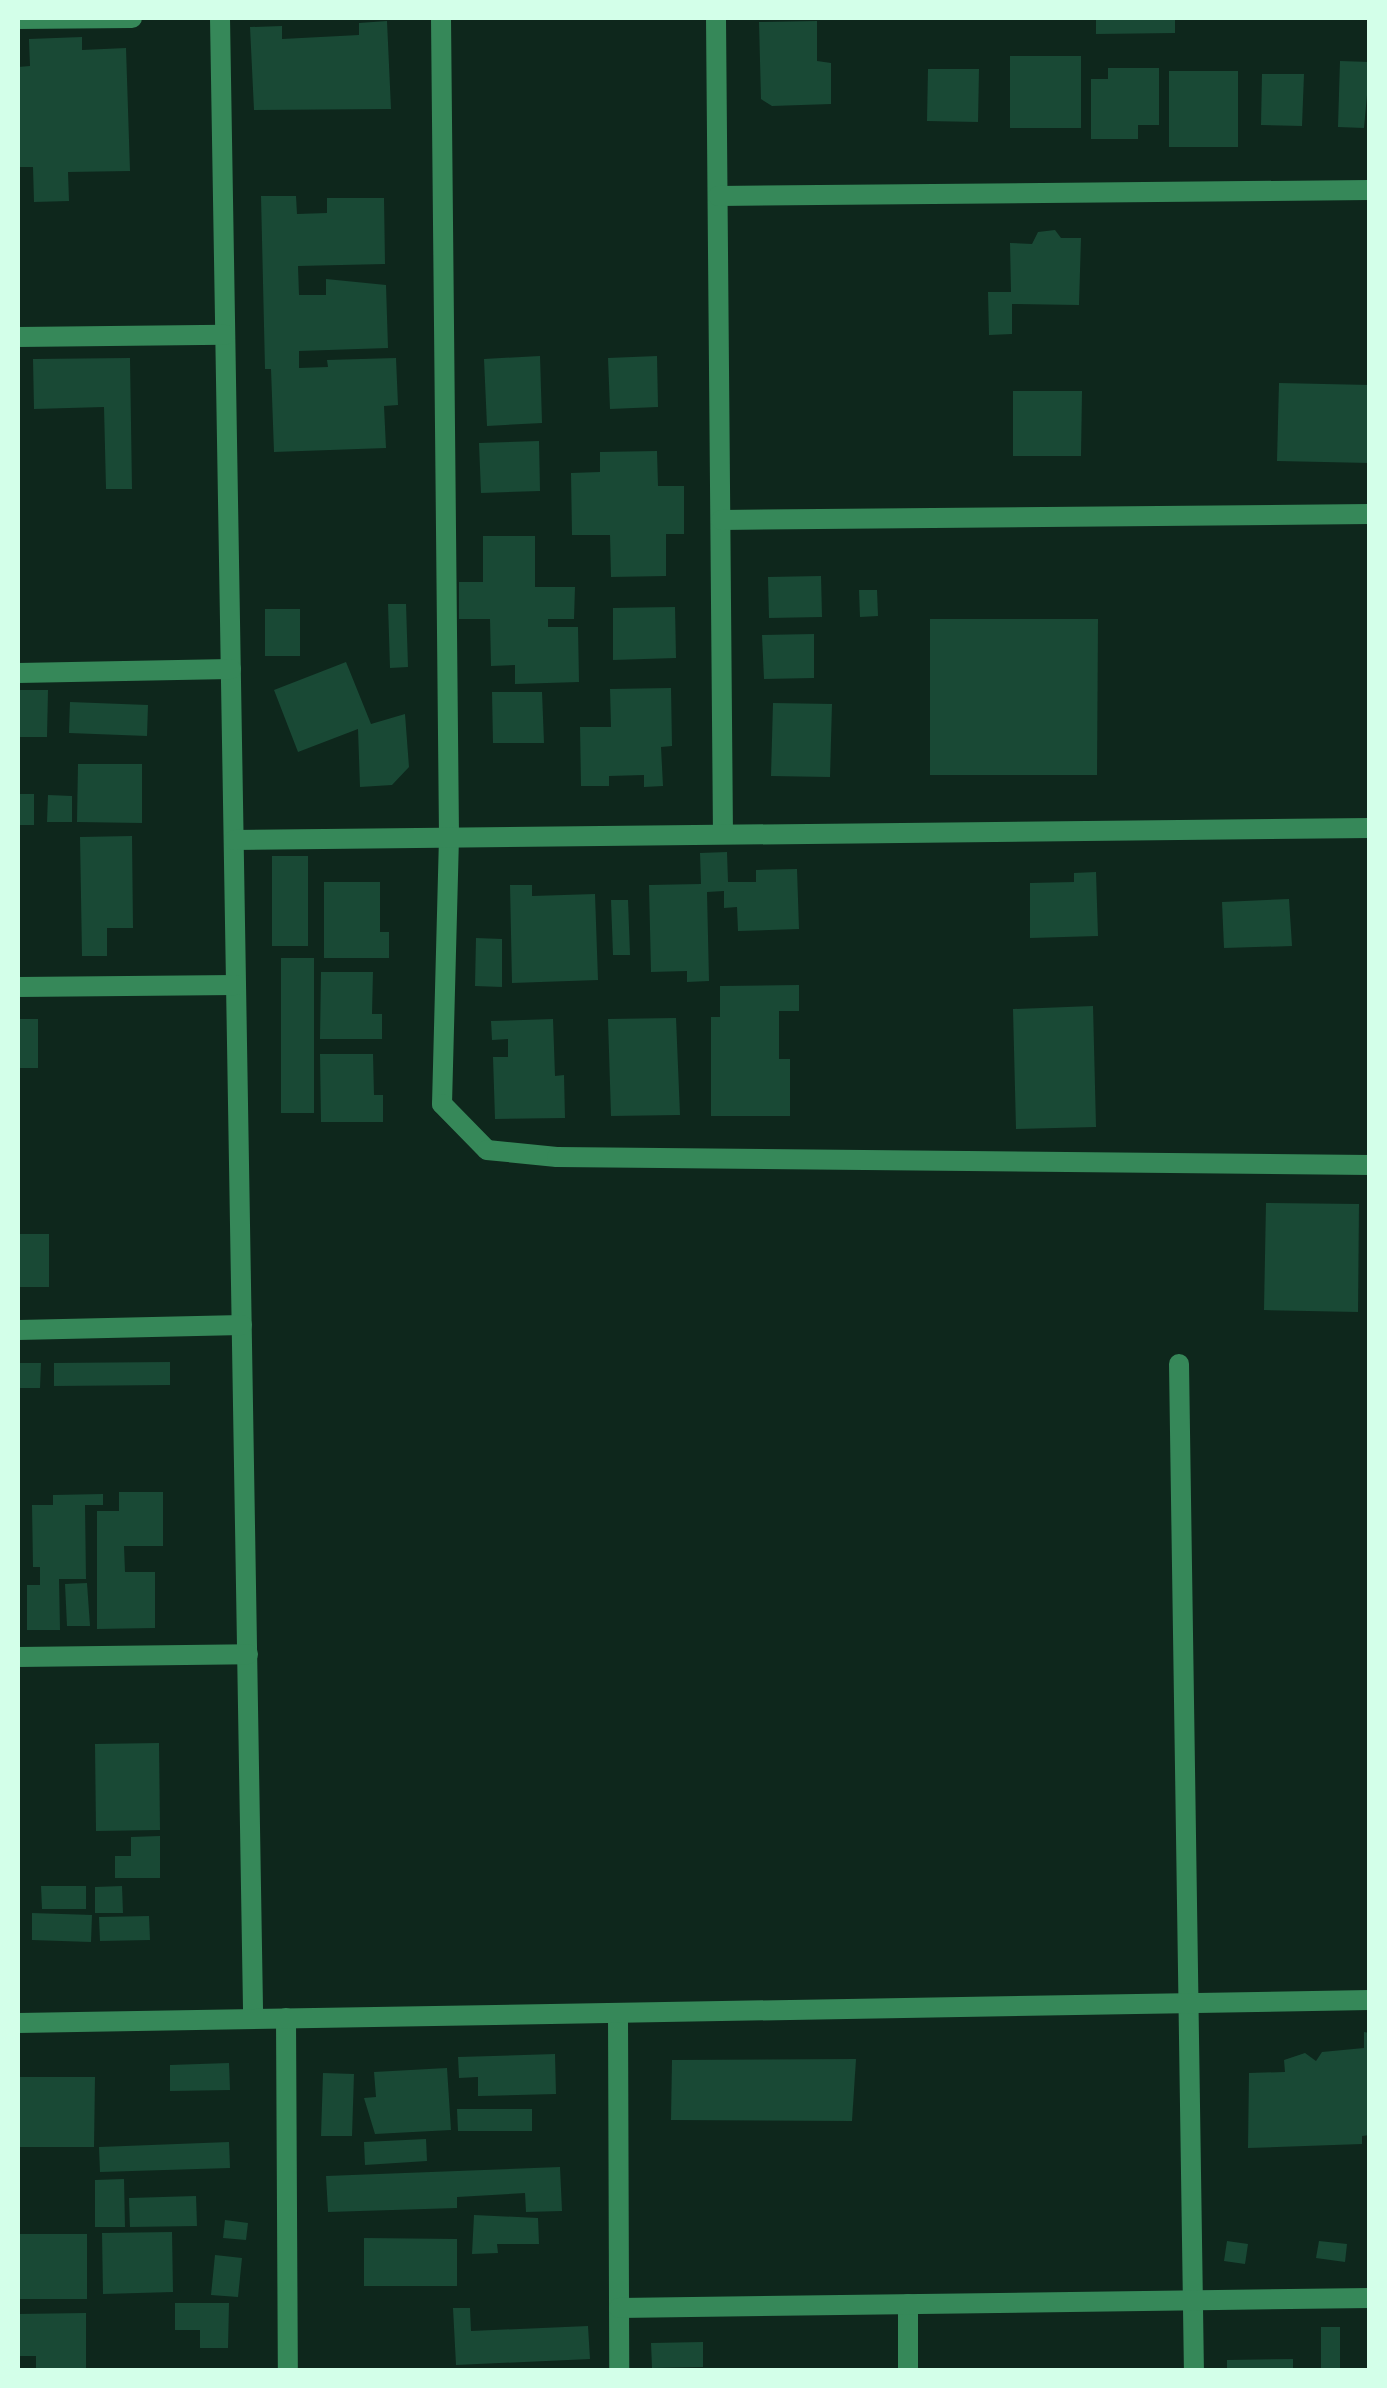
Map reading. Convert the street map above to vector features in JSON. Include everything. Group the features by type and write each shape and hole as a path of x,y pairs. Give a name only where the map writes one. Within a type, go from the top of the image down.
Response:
{"street":[{"path":"18,19 132,18"},
{"path":"220,18 254,2018"},
{"path":"440,18 449,837 442,1104 487,1150 558,1157 1370,1166"},
{"path":"716,18 724,834"},
{"path":"718,196 1370,190"},
{"path":"18,338 226,334"},
{"path":"721,520 1370,514"},
{"path":"18,673 231,669"},
{"path":"234,840 1370,828"},
{"path":"18,987 236,985"},
{"path":"18,1330 242,1326"},
{"path":"1178,1364 1194,2370"},
{"path":"18,1657 248,1654"},
{"path":"18,2023 1370,2000"},
{"path":"618,2012 619,2370"},
{"path":"286,2018 288,2370"},
{"path":"619,2308 1370,2298"},
{"path":"908,2304 908,2370"}],"building":[{"path":"1096,18 1175,18 1175,33 1096,34"},
{"path":"387,21 391,109 254,110 250,27 282,26 282,39 359,35 359,23"},
{"path":"817,21 817,61 831,63 831,104 772,106 761,99 759,22"},
{"path":"82,37 82,50 126,48 130,171 68,172 69,201 34,202 33,167 18,167 18,67 30,66 29,39"},
{"path":"1010,56 1081,56 1081,128 1010,128"},
{"path":"1340,61 1370,62 1364,128 1338,127"},
{"path":"1108,68 1159,68 1159,125 1138,125 1138,139 1091,139 1091,79 1108,79"},
{"path":"928,69 979,69 978,122 927,121"},
{"path":"1169,71 1238,71 1238,147 1169,147"},
{"path":"1262,74 1304,74 1302,126 1261,125"},
{"path":"261,196 296,196 297,214 327,213 327,198 384,198 385,264 298,266 299,295 326,295 326,279 386,285 388,348 299,351 299,368 328,367 327,360 396,358 398,405 384,406 386,448 274,452 271,369 265,369"},
{"path":"1055,230 1061,238 1081,238 1079,305 1012,304 1012,334 989,335 988,292 1011,292 1010,243 1032,244 1038,232"},
{"path":"540,356 542,423 487,426 484,359"},
{"path":"657,356 658,407 610,409 608,358"},
{"path":"130,358 132,489 106,489 104,407 34,409 33,359"},
{"path":"1279,383 1370,385 1370,463 1277,461"},
{"path":"1013,391 1082,391 1081,456 1013,456"},
{"path":"539,441 540,491 481,493 479,443"},
{"path":"657,451 658,486 684,486 684,534 666,534 666,576 611,577 610,535 572,535 571,473 600,472 600,452"},
{"path":"483,536 535,536 535,587 575,587 574,619 548,619 548,627 578,627 579,682 515,684 515,665 491,666 490,619 459,619 459,582 483,582"},
{"path":"821,576 822,617 769,618 768,577"},
{"path":"859,590 877,590 878,616 860,617"},
{"path":"388,604 406,604 408,667 390,668"},
{"path":"675,607 676,658 613,660 613,608"},
{"path":"265,609 300,609 300,656 265,656"},
{"path":"930,619 1098,619 1097,775 930,775"},
{"path":"814,634 814,678 764,679 762,635"},
{"path":"346,662 371,724 405,714 409,767 392,785 360,787 358,729 298,752 274,690"},
{"path":"671,688 672,746 661,747 663,786 644,787 644,775 609,776 609,786 581,786 580,727 611,727 610,689"},
{"path":"18,690 48,690 47,737 18,737"},
{"path":"492,692 542,692 544,743 493,743"},
{"path":"70,702 148,705 147,736 69,733"},
{"path":"773,703 832,704 830,777 771,776"},
{"path":"78,764 142,764 142,823 77,822"},
{"path":"18,794 34,794 34,825 18,825"},
{"path":"48,795 72,796 72,822 47,822"},
{"path":"132,836 133,928 107,928 107,956 82,956 80,837"},
{"path":"727,852 728,882 756,882 756,870 797,869 799,929 738,931 737,907 724,908 724,891 707,892 709,981 687,982 687,971 651,972 649,885 701,884 700,853"},
{"path":"272,856 308,856 308,946 272,946"},
{"path":"1096,872 1098,936 1030,938 1030,883 1074,882 1074,873"},
{"path":"324,882 380,882 380,932 389,932 389,958 324,958"},
{"path":"510,885 532,885 532,896 595,894 598,980 512,983"},
{"path":"1289,899 1292,946 1224,948 1222,902"},
{"path":"611,900 628,900 630,955 613,955"},
{"path":"476,938 502,939 502,987 475,986"},
{"path":"281,958 314,958 314,1113 281,1113"},
{"path":"321,972 373,972 372,1014 382,1014 382,1039 320,1039"},
{"path":"799,985 799,1011 779,1011 779,1059 790,1059 790,1116 711,1116 711,1017 720,1017 720,986"},
{"path":"1093,1006 1096,1127 1016,1129 1013,1009"},
{"path":"676,1018 680,1115 611,1116 608,1019"},
{"path":"18,1019 38,1019 38,1068 18,1068"},
{"path":"553,1019 555,1076 564,1075 565,1118 495,1119 493,1057 508,1057 508,1039 492,1040 491,1021"},
{"path":"320,1054 373,1054 374,1095 383,1095 383,1122 321,1122"},
{"path":"1266,1203 1359,1204 1358,1312 1264,1310"},
{"path":"19,1234 49,1234 49,1287 19,1287"},
{"path":"170,1362 170,1385 54,1386 54,1363"},
{"path":"18,1363 41,1363 40,1388 18,1388"},
{"path":"119,1492 163,1492 163,1546 124,1546 125,1572 155,1572 155,1628 97,1629 97,1511 119,1511"},
{"path":"103,1494 103,1505 85,1505 86,1579 59,1579 60,1630 27,1630 27,1585 40,1585 40,1567 33,1567 32,1505 53,1505 53,1495"},
{"path":"87,1583 90,1626 67,1626 65,1584"},
{"path":"159,1743 160,1830 96,1831 95,1744"},
{"path":"160,1836 160,1878 115,1878 115,1856 131,1856 131,1837"},
{"path":"41,1886 86,1886 86,1909 42,1909"},
{"path":"122,1886 123,1913 95,1913 95,1887"},
{"path":"32,1913 92,1915 91,1942 32,1940"},
{"path":"149,1916 150,1940 100,1941 99,1917"},
{"path":"1364,2032 1370,2033 1370,2135 1362,2136 1362,2144 1248,2148 1249,2073 1285,2072 1284,2060 1305,2053 1316,2061 1322,2052 1364,2048"},
{"path":"555,2054 556,2094 478,2096 478,2077 459,2078 458,2057"},
{"path":"856,2059 852,2121 671,2120 672,2060"},
{"path":"229,2063 230,2090 170,2091 170,2065"},
{"path":"447,2068 451,2130 375,2134 364,2098 376,2097 374,2072"},
{"path":"323,2073 354,2074 352,2136 321,2136"},
{"path":"18,2077 95,2077 94,2147 18,2147"},
{"path":"457,2109 532,2109 532,2131 458,2131"},
{"path":"426,2139 427,2161 365,2165 364,2142"},
{"path":"229,2142 230,2168 100,2172 99,2147"},
{"path":"560,2167 562,2211 526,2212 525,2193 457,2197 457,2208 328,2212 326,2176"},
{"path":"124,2179 125,2227 95,2227 95,2180"},
{"path":"196,2196 197,2226 130,2227 129,2198"},
{"path":"474,2215 538,2218 539,2244 497,2244 498,2253 472,2254"},
{"path":"225,2220 248,2223 246,2240 223,2238"},
{"path":"172,2232 173,2292 103,2294 102,2233"},
{"path":"18,2234 87,2234 87,2299 18,2299"},
{"path":"364,2238 457,2239 457,2286 364,2286"},
{"path":"1227,2241 1248,2244 1245,2264 1224,2261"},
{"path":"1319,2241 1347,2244 1345,2262 1316,2258"},
{"path":"215,2255 242,2258 238,2297 211,2295"},
{"path":"175,2303 229,2303 228,2348 200,2348 200,2330 175,2330"},
{"path":"453,2308 470,2308 471,2331 588,2326 590,2359 456,2365"},
{"path":"86,2313 86,2370 36,2370 36,2356 18,2356 18,2314"},
{"path":"1321,2327 1340,2327 1340,2370 1321,2370"},
{"path":"703,2342 703,2367 652,2368 651,2343"},
{"path":"1293,2359 1293,2370 1227,2370 1227,2360"}]}
